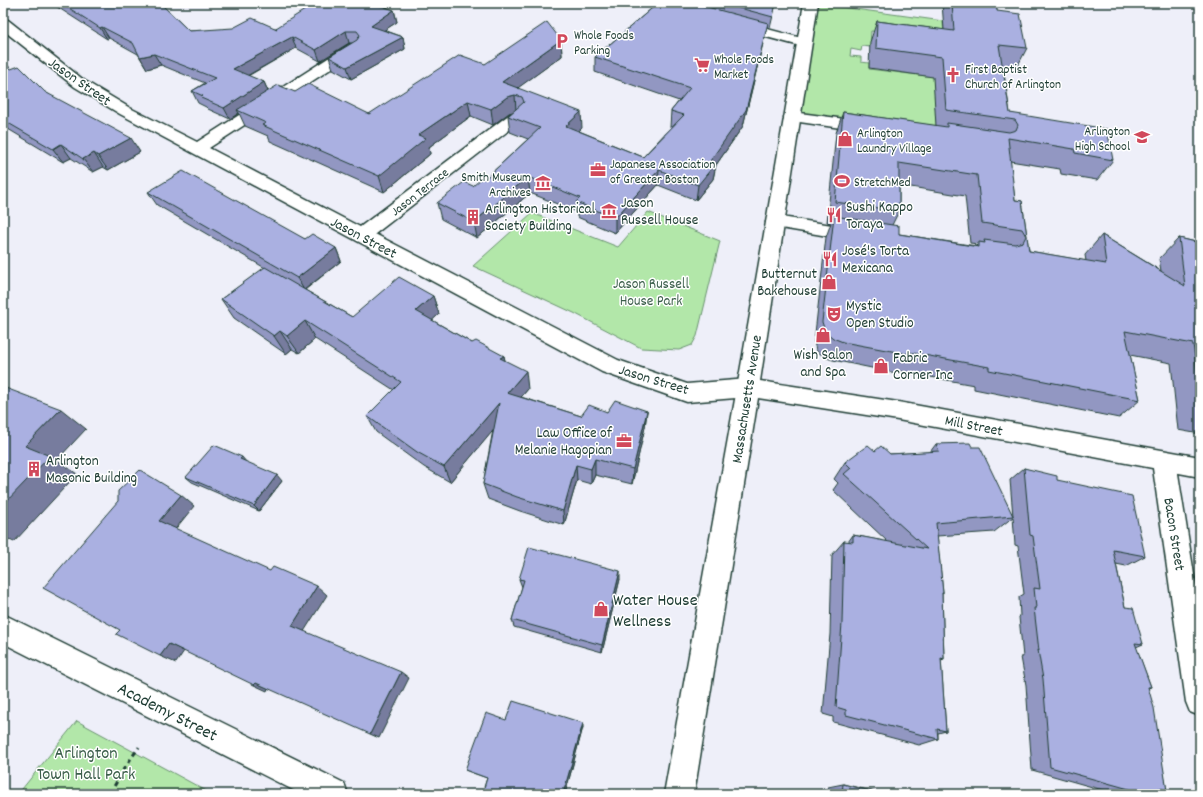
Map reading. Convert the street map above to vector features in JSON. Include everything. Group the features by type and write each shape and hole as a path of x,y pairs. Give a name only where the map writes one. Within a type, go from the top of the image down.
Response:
{"street":[{"name":"Massachusetts Avenue","path":"679,794 748,388 811,3"},
{"path":"722,21 804,43"},
{"name":"Jason Street","path":"3,24 80,84 125,111 360,236 610,366 687,393 748,388"},
{"path":"197,149 355,47"},
{"name":"Jason Terrace","path":"360,236 516,116"},
{"path":"792,117 882,129"},
{"path":"775,222 876,238"},
{"name":"Mill Street","path":"748,388 898,411 1200,467"},
{"name":"Bacon Street","path":"1164,461 1200,702"},
{"name":"Academy Street","path":"3,628 333,794"}],"path":[{"path":"110,794 123,770 139,747"}],"green space":[{"path":"811,3 943,21 945,51 888,33 871,31 870,47 862,46 861,51 851,49 850,56 861,57 861,62 869,63 869,69 935,77 961,140 792,117"},
{"name":"Jason Russell House Park","path":"648,212 720,241 697,336 692,345 679,350 641,348 574,313 473,266 532,213 618,247"},
{"name":"Arlington Town Hall Park","path":"77,721 212,794 18,794"}],"building":[{"path":"61,3 160,3 189,31 233,28 252,18 277,29 276,28 316,3 372,3 394,10 371,26 403,37 347,67 329,57 357,40 360,35 357,31 346,31 316,50 292,37 233,69 264,82 224,108 201,98 203,96 192,91 215,78 154,54 140,57 133,43 102,27 100,28"},
{"path":"658,3 692,3 768,23 746,110 710,161 716,163 698,185 659,170 615,218 576,202 580,198 528,177 474,222 437,203 464,182 473,186 482,178 485,179 540,128 508,116 524,102 522,97 515,95 507,97 491,109 468,101 418,135 426,138 379,176 262,125 266,123 237,110 278,85 295,92 308,84 369,114 460,55 485,64 547,22 561,40 502,82 581,112 566,126 643,157 684,115 671,111 690,88 595,57"},
{"path":"721,3 776,3 773,17"},
{"path":"952,3 996,3 997,11 1020,14 1027,48 999,45 1010,113 1107,129 1113,160 1075,153 1074,149 1008,138 1015,200 1022,201 1029,251 1106,264 1102,235 1185,286 1179,238 1200,243 1200,394 1193,344 1125,331 1140,400 989,370 989,367 843,342 833,338 825,331 822,322 834,216 899,226 899,234 979,247 979,242 985,243 984,240 1015,244 1023,242 1026,236 1022,229 982,223 977,175 899,163 899,211 835,202 843,112 947,127 947,123 1009,132 1016,130 1018,125 1015,120 946,110 942,57 876,48 877,21 954,31"},
{"path":"3,61 11,69 19,66 45,92 131,138 98,156 94,153 83,159 61,144 53,149 3,120"},
{"path":"183,171 305,239 312,234 336,248 297,278 148,192"},
{"path":"265,267 352,317 399,277 433,296 416,311 472,343 476,341 504,356 500,358 526,371 507,393 581,416 589,405 607,412 615,400 647,411 633,469 595,459 591,469 576,465 563,511 517,497 483,484 499,403 444,467 417,452 367,416 401,382 305,321 287,336 280,331 274,336 221,299"},
{"path":"3,387 61,409 25,446 50,456 3,505"},
{"path":"970,443 972,447 980,447 1013,516 936,523 943,593 944,659 941,658 946,731 937,729 938,739 846,715 846,710 836,707 842,623 844,541 853,542 853,535 927,549 844,474 851,468 845,462 868,445 875,451 881,446 890,454 939,451 936,444"},
{"path":"214,445 242,457 240,459 277,475 254,506 186,477"},
{"path":"1024,468 1057,476 1057,480 1132,496 1145,556 1113,550 1125,607 1133,608 1143,644 1135,643 1151,687 1148,687 1154,708 1167,791 1159,788 1160,794 1147,794 1050,767 1043,679 1038,650 1039,651 1034,608 1036,608 1034,588 1040,589 1033,536 1030,535"},
{"path":"140,470 181,495 159,521 270,571 273,567 317,586 292,626 401,672 370,734 256,683 254,685 169,644 160,656 116,634 120,630 43,588 118,501 118,491"},
{"path":"529,547 620,571 602,645 512,620 524,580 519,579"},
{"path":"513,701 583,723 563,794 482,794 487,778 465,770 486,713 506,720"},
{"path":"843,784 883,794 842,794"}],"place":[{"name":"Whole Foods Parking","path":"562,41"},
{"name":"Whole Foods Market","path":"702,65"},
{"name":"First Baptist Church of Arlington","path":"953,75"},
{"name":"Arlington High School","path":"1142,137"},
{"name":"Arlington Laundry Village","path":"845,139"},
{"name":"Japanese Association of Greater Boston","path":"598,170"},
{"name":"StretchMed","path":"842,181"},
{"name":"Smith Museum Archives","path":"543,183"},
{"name":"Jason Russell House","path":"609,211"},
{"name":"Sushi Kappo Toraya","path":"834,215"},
{"name":"Arlington Historical Society Building","path":"473,217"},
{"name":"José's Torta Mexicana","path":"830,259"},
{"name":"Butternut Bakehouse","path":"829,282"},
{"name":"Mystic Open Studio","path":"834,314"},
{"name":"Wish Salon and Spa","path":"823,335"},
{"name":"Fabric Corner Inc","path":"881,366"},
{"name":"Law Office of Melanie Hagopian","path":"624,441"},
{"name":"Arlington Masonic Building","path":"34,469"},
{"name":"Water House Wellness","path":"601,609"}]}
